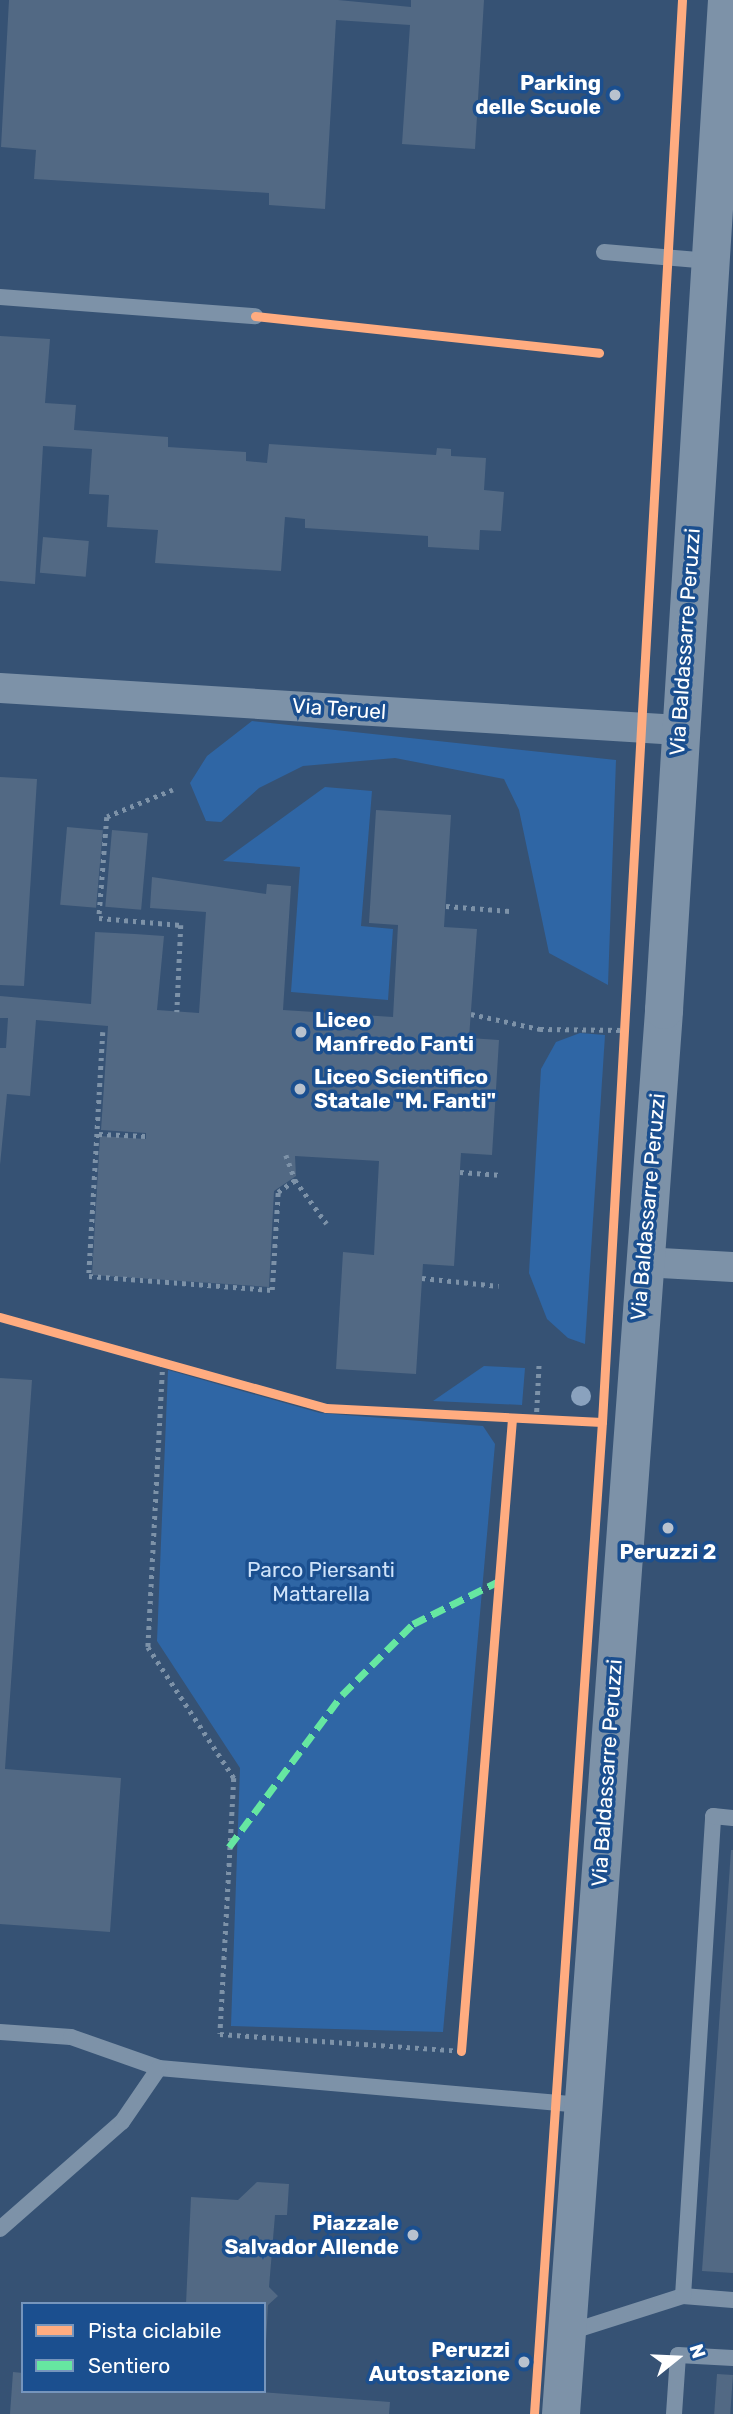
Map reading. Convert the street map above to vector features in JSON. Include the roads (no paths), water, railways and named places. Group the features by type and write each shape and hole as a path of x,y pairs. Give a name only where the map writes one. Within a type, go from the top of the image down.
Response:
{"street":[{"name":"Via Baldassarre Peruzzi","path":"561,2414 643,1262 727,0"},
{"name":"Via Teruel","path":"0,688 679,730"},
{"path":"643,1262 733,1267"}],"lane":[{"path":"604,252 710,261"},
{"path":"0,297 255,316"},
{"path":"683,2296 713,1816 733,1818"},
{"path":"0,2032 71,2037 159,2068 584,2105"},
{"path":"0,2230 122,2122 159,2068"},
{"path":"567,2333 683,2296 733,2300"},
{"path":"674,2414 678,2355 733,2358"}],"place":[{"name":"Parking delle Scuole","path":"615,95"},
{"name":"Liceo Manfredo Fanti","path":"301,1032"},
{"name":"Liceo Scientifico Statale \"M. Fanti\"","path":"300,1089"},
{"name":"Peruzzi 2","path":"668,1528"},
{"name":"Piazzale Salvador Allende","path":"413,2235"},
{"name":"Peruzzi Autostazione","path":"524,2362"}],"park label":[{"name":"Parco Piersanti Mattarella","path":"321,1582"}]}
